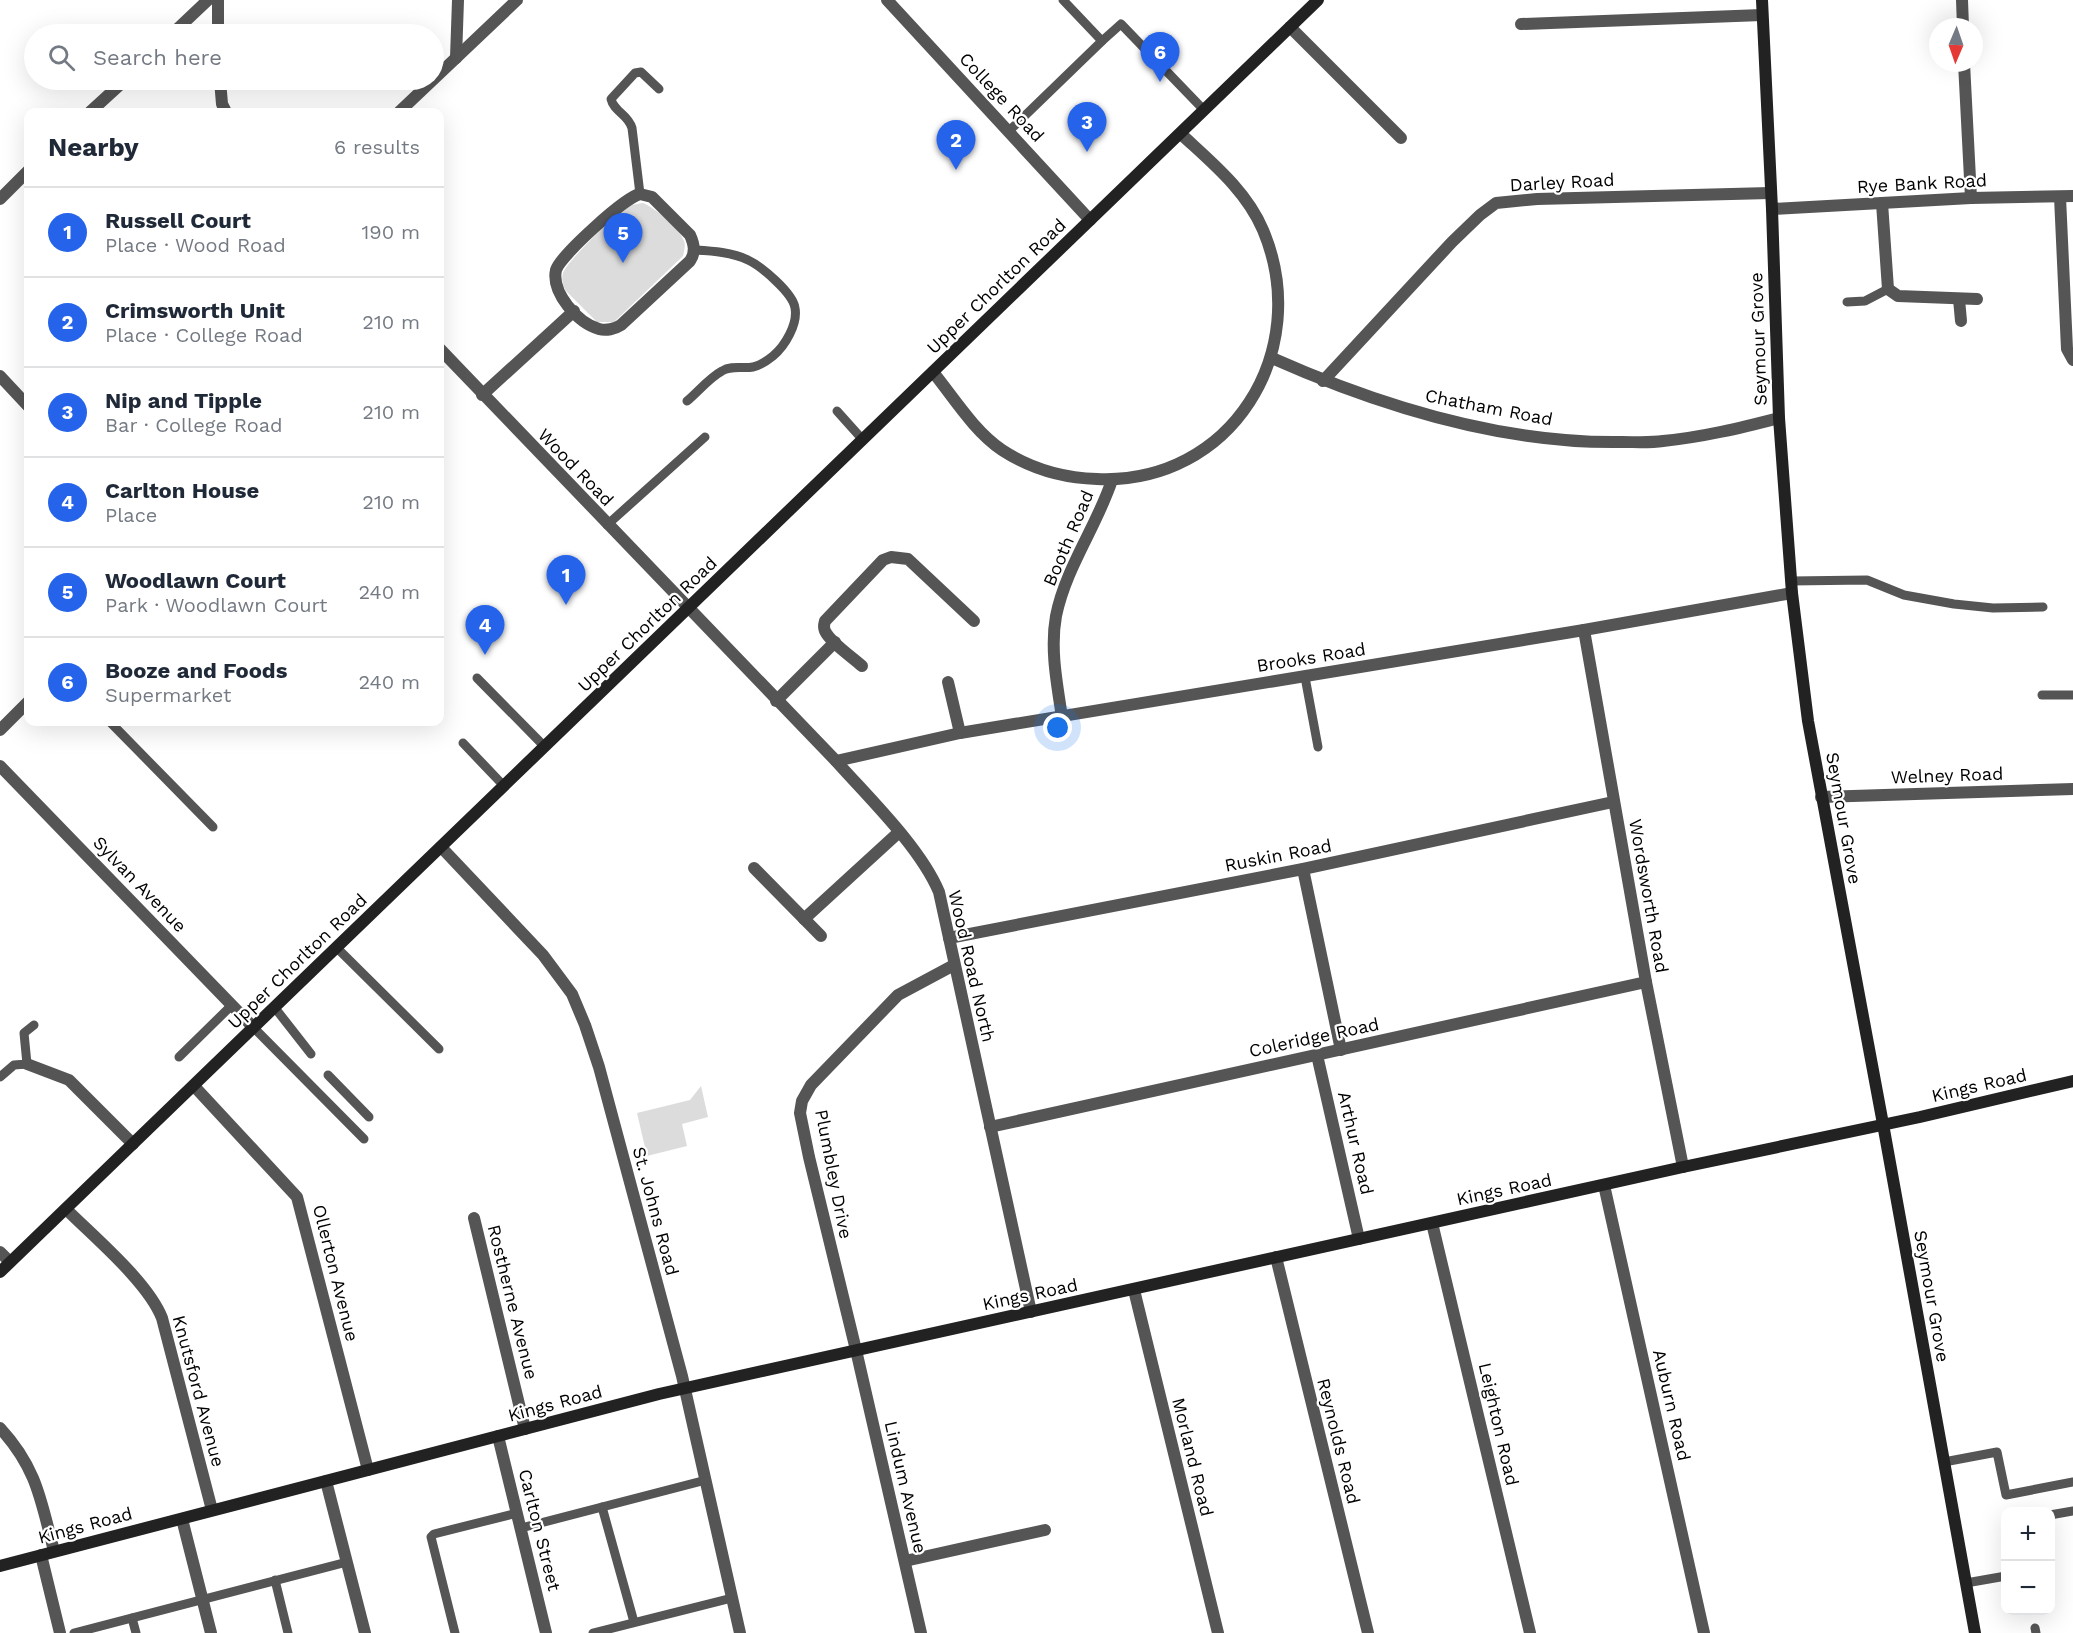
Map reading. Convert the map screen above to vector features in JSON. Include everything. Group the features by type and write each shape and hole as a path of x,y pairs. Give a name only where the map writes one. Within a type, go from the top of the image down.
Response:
{"main road":[{"name":"Upper Chorlton Road","path":"0,1272 1318,0"},
{"name":"Seymour Grove","path":"1762,0 1779,418 1791,587 1808,721 1975,1633"},
{"name":"Kings Road","path":"0,1566 684,1388 2073,1081"}],"street":[{"path":"183,24 208,0"},
{"path":"218,0 218,24"},
{"path":"456,58 458,0"},
{"path":"444,69 517,0"},
{"name":"College Road","path":"887,0 1090,220"},
{"path":"1962,0 1963,18"},
{"path":"1521,24 1762,15"},
{"path":"1290,27 1401,138"},
{"path":"1965,72 1971,198"},
{"path":"94,108 114,90"},
{"path":"221,90 224,108"},
{"path":"403,108 422,90"},
{"path":"933,372 980,430 1001,449 1028,465 1053,474 1083,479 1112,480 1159,473 1208,447 1229,428 1262,384 1272,358 1277,310 1272,258 1263,230 1245,198 1180,134"},
{"path":"0,199 24,175"},
{"name":"Darley Road","path":"1323,381 1452,243 1480,215 1496,203 1537,199 1770,193"},
{"path":"640,194 652,197 673,216 690,235 694,250 690,261 616,328 598,329 562,300 555,284 558,265 595,227 629,198 640,194"},
{"path":"2067,197 2067,349 2073,360"},
{"name":"Rye Bank Road","path":"1772,208 1971,198 2067,197"},
{"path":"1882,203 1888,289 1898,296 1977,299"},
{"path":"1959,299 1961,321"},
{"path":"482,395 574,311"},
{"name":"Wood Road","path":"444,353 688,609"},
{"name":"Chatham Road","path":"1272,358 1358,394 1424,414 1505,433 1557,440 1602,443 1661,442 1719,433 1779,418"},
{"path":"0,376 24,402"},
{"name":"Booth Road","path":"1062,717 1056,676 1054,640 1056,616 1068,578 1106,498 1112,480"},
{"path":"862,666 825,631 825,621 883,560 891,557 908,559 974,621"},
{"name":"Brooks Road","path":"836,761 960,733 1584,630 1791,587"},
{"name":"Wood Road North","path":"688,609 836,761 898,833 932,877 939,892 1030,1312"},
{"name":"Wordsworth Road","path":"1584,630 1646,982 1683,1167"},
{"path":"776,701 835,642"},
{"path":"948,682 960,733"},
{"path":"0,730 24,706"},
{"name":"Sylvan Avenue","path":"0,766 254,1028"},
{"name":"Welney Road","path":"1821,797 2073,789"},
{"name":"Ruskin Road","path":"949,938 1303,869 1613,802"},
{"path":"804,920 898,833"},
{"name":"St. Johns Road","path":"441,847 543,955 572,994 585,1025 599,1067 684,1388 740,1633"},
{"path":"754,868 821,936"},
{"path":"1303,869 1341,1050"},
{"name":"Plumbley Drive","path":"856,1350 808,1157 800,1113 802,1101 811,1085 898,995 954,965"},
{"name":"Coleridge Road","path":"990,1127 1646,982"},
{"name":"Arthur Road","path":"1317,1055 1359,1239"},
{"path":"27,1064 69,1080 133,1144"},
{"name":"Ollerton Avenue","path":"194,1086 297,1197 368,1470"},
{"name":"Auburn Road","path":"1604,1185 1704,1633"},
{"name":"Knutsford Avenue","path":"66,1209 141,1285 156,1305 212,1510"},
{"name":"Rostherne Avenue","path":"474,1218 525,1429"},
{"name":"Leighton Road","path":"1432,1223 1530,1633"},
{"path":"0,1252 10,1262"},
{"name":"Reynolds Road","path":"1276,1257 1368,1633"},
{"name":"Morland Road","path":"1134,1290 1218,1633"},
{"name":"Lindum Avenue","path":"856,1350 921,1633"},
{"path":"0,1428 26,1461 36,1483 54,1551"},
{"name":"Carlton Street","path":"498,1436 546,1633"},
{"path":"326,1480 364,1633"},
{"path":"182,1519 211,1633"},
{"path":"905,1561 1045,1530"},
{"path":"41,1555 60,1633"}],"lane":[{"path":"1063,0 1102,41"},
{"path":"1009,131 1121,24 1204,110"},
{"path":"640,194 630,119 612,105 611,99 635,72 641,72 659,89"},
{"path":"687,401 723,370 755,367 775,355 789,337 795,318 795,306 788,294 762,268 747,259 717,252 694,250"},
{"path":"1847,302 1864,301 1888,289"},
{"path":"837,411 863,440"},
{"path":"607,525 705,437"},
{"path":"1791,587 1867,580 1904,595 1954,604 1993,608 2043,607"},
{"path":"1305,677 1318,747"},
{"path":"477,678 545,747"},
{"path":"2042,695 2073,695"},
{"path":"114,726 213,827"},
{"path":"462,743 504,786"},
{"path":"337,948 438,1049"},
{"path":"179,1056 232,1005"},
{"path":"274,1008 311,1054"},
{"path":"0,1077 14,1065 27,1064 24,1033 34,1025"},
{"path":"254,1028 364,1139"},
{"path":"328,1075 369,1117"},
{"path":"1944,1462 1997,1452 2006,1495 2073,1482"},
{"path":"521,1528 706,1480"},
{"path":"602,1507 633,1622"},
{"path":"2055,1514 2073,1511"},
{"path":"455,1633 431,1537 434,1534 517,1513"},
{"path":"74,1633 347,1562"},
{"path":"1966,1583 2001,1577"},
{"path":"275,1580 288,1633"},
{"path":"593,1633 732,1598"},
{"path":"132,1618 136,1633"}],"shaded area":[{"path":"643,203 660,214 682,236 685,243 683,256 614,322 597,322 566,291 562,278 563,273 582,248 614,218 629,206"},
{"path":"701,1086 708,1117 682,1124 687,1146 647,1156 637,1113 690,1100"}],"place":[{"name":"Booze and Foods","path":"1160,82"},
{"name":"Nip and Tipple","path":"1087,152"},
{"name":"Crimsworth Unit","path":"956,170"},
{"name":"Woodlawn Court","path":"623,263"},
{"name":"Russell Court","path":"566,605"},
{"name":"Carlton House","path":"485,655"}]}
